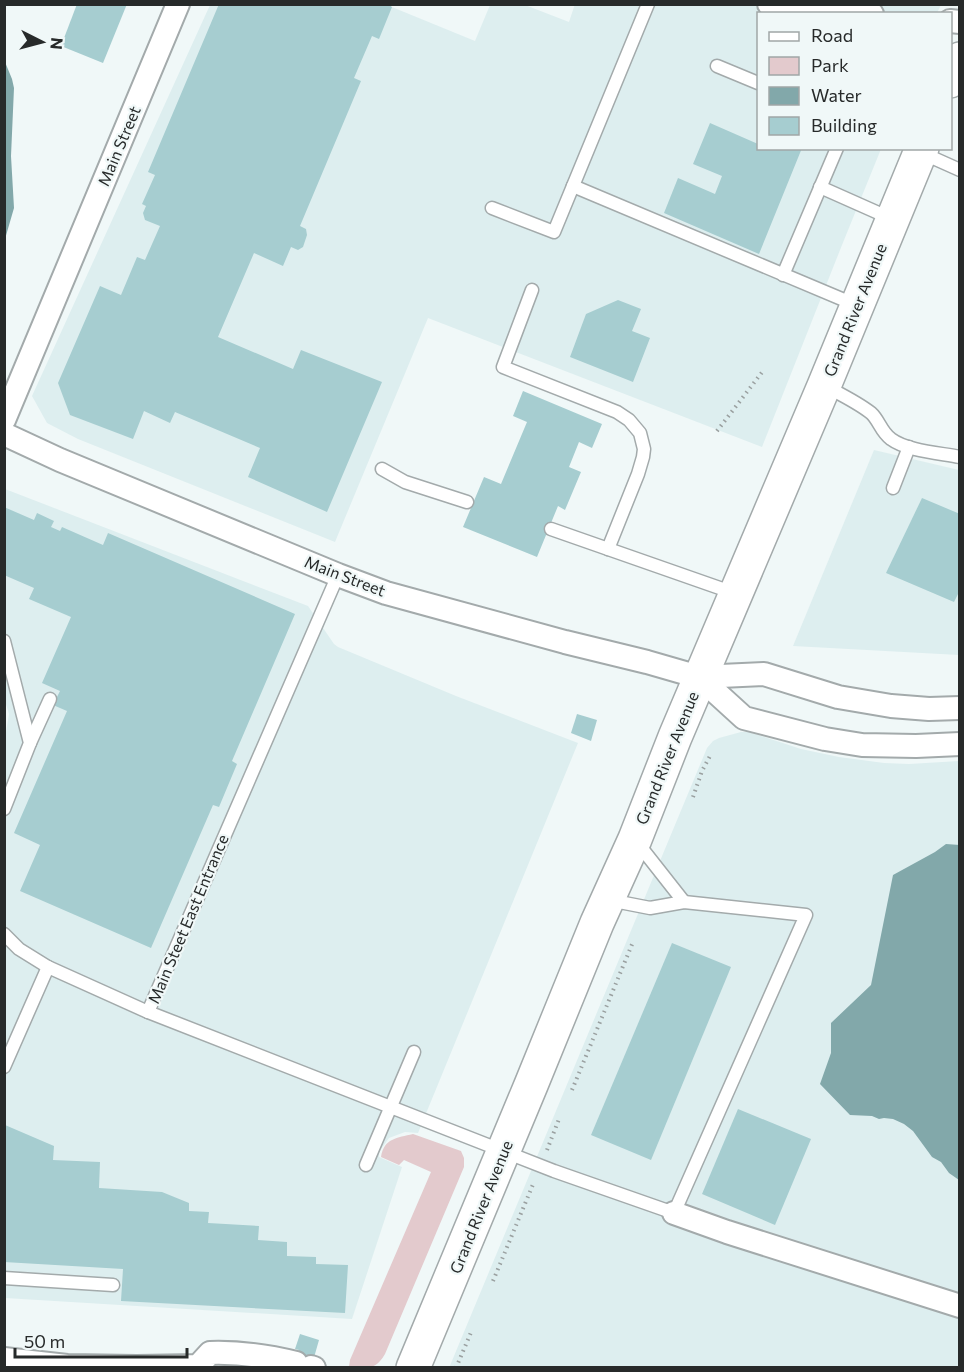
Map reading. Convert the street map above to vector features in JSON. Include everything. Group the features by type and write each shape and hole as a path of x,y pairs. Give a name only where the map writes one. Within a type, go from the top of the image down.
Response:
{"main road":[{"path":"952,79 960,59"},
{"name":"Grand River Avenue","path":"413,1368 607,899 635,839 699,677 824,386 921,151"}],"street":[{"name":"Main Street","path":"4,420 178,4"},
{"path":"769,4 851,12"},
{"name":"Main Street","path":"4,434 60,460 386,593 699,677"},
{"path":"699,677 764,674 838,697 891,706 929,709 960,708"},
{"path":"699,677 744,718 825,739 862,745 960,744"},
{"path":"674,1213 960,1306"},
{"path":"4,1359 67,1366 199,1366 210,1353 230,1353 271,1357 307,1366"}],"lane":[{"path":"492,208 554,232 648,4"},
{"path":"717,66 757,82"},
{"path":"783,274 836,150"},
{"path":"921,151 960,170"},
{"path":"573,186 857,305"},
{"path":"820,187 893,219"},
{"path":"532,290 503,367 617,412 636,427 643,441 643,457 638,474 608,549"},
{"path":"824,386 873,414 891,440 909,447 960,457"},
{"path":"893,488 909,447"},
{"path":"382,469 405,482 467,502"},
{"path":"551,529 735,594"},
{"name":"Main Steet East Entrance","path":"338,575 148,1012 541,1165 674,1213"},
{"path":"4,641 30,743"},
{"path":"4,809 50,699"},
{"path":"635,839 684,902"},
{"path":"607,899 650,908 684,902 806,915 674,1213"},
{"path":"4,934 19,949 48,967 148,1012"},
{"path":"4,1067 48,967"},
{"path":"366,1165 414,1052"},
{"path":"4,1278 113,1285"}],"path":[{"path":"717,431 763,371"},
{"path":"693,796 711,754"},
{"path":"572,1090 633,942"},
{"path":"493,1281 559,1119"},
{"path":"456,1368 472,1330"}],"shaded area":[{"path":"575,4 941,5 938,12 757,12 757,150 881,150 762,447 428,318 335,542 78,439 47,423 32,396 210,5 387,5 475,41 490,5 525,5 569,22"},
{"path":"874,450 959,470 959,655 793,646"},
{"path":"5,489 308,606 338,647 578,743 418,1133 405,1132 389,1138 379,1152 379,1157 402,1167 352,1319 5,1298 4,744 9,714 5,701"},
{"path":"749,732 801,749 884,763 959,761 959,1367 449,1368 707,748 719,738"}],"green space":[{"path":"413,1134 461,1151 464,1167 385,1354 374,1366 349,1367 431,1172 404,1160 399,1165 381,1157 388,1142"}],"water":[{"path":"5,62 14,88 11,156 14,208 5,239"},
{"path":"946,844 960,845 959,1180 949,1173 941,1162 932,1157 913,1131 904,1124 893,1119 850,1115 820,1084 831,1053 831,1023 871,985 893,875"}],"building":[{"path":"77,4 127,4 103,63 61,46"},
{"path":"219,4 388,4 392,7 379,39 372,36 354,78 361,81 300,226 306,229 307,235 303,247 298,250 291,247 283,266 254,253 218,337 293,369 301,350 382,382 327,512 248,477 260,448 175,412 170,423 144,411 133,439 70,415 58,383 100,286 121,295 137,257 145,260 160,226 145,220 143,213 146,206 142,204 155,175 148,172"},
{"path":"710,123 757,144 757,150 801,150 759,254 664,213 678,178 715,194 722,176 693,164"},
{"path":"618,300 641,309 632,331 650,338 633,382 570,357 586,314"},
{"path":"523,391 602,424 592,448 579,442 569,467 581,472 565,510 558,506 537,557 463,527 484,477 501,484 527,422 513,416"},
{"path":"922,498 960,514 960,590 954,602 886,573"},
{"path":"4,507 34,520 37,513 54,521 51,527 60,531 62,527 103,545 108,533 295,614 232,761 237,764 219,807 213,805 151,948 20,891 40,845 14,833 67,711 53,705 60,691 42,683 71,617 29,599 34,588 4,575"},
{"path":"577,714 597,720 591,741 571,733"},
{"path":"672,943 731,967 651,1160 591,1135"},
{"path":"738,1109 811,1139 775,1225 702,1194"},
{"path":"5,1125 54,1146 53,1160 100,1162 99,1188 162,1192 189,1203 189,1211 209,1212 208,1223 259,1226 258,1240 287,1242 287,1256 316,1257 316,1264 348,1265 345,1313 121,1301 123,1269 4,1262"},
{"path":"300,1334 319,1340 311,1368 294,1368 299,1350 295,1349"}]}
